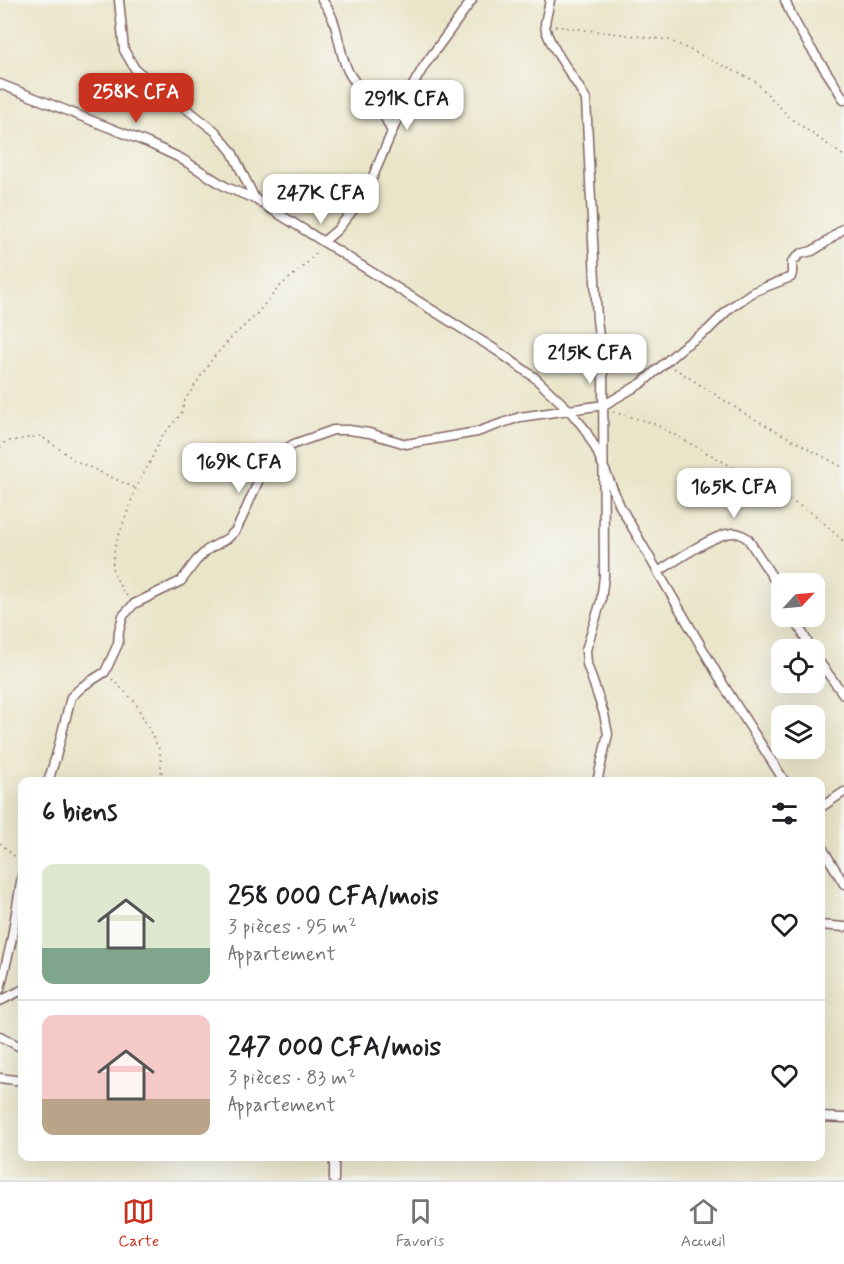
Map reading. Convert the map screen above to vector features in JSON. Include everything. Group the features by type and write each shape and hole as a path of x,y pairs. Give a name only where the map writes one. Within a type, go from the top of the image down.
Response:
{"street":[{"path":"119,0 124,50 135,69 215,131 232,152 255,199"},
{"path":"322,0 334,18 348,70 365,95 378,108 392,132"},
{"path":"323,242 337,230 365,195 409,92 424,66 472,0"},
{"path":"550,0 545,25 554,47 579,85 585,100 597,320 603,367 604,576 602,601 586,650 587,664 604,714 608,734 598,777"},
{"path":"785,0 810,50 844,100"},
{"path":"0,84 158,148 180,158 226,187 255,199 496,350 534,377 569,410 584,428 596,449 620,506 726,689 782,777"},
{"path":"50,777 72,697 105,672 118,644 121,622 134,604 181,581 207,550 228,538 236,530 265,466 276,455 316,435 341,430 369,433 406,444 477,432 520,417 604,407 642,383 753,292 791,277 792,262 796,257 819,247 844,228"},
{"path":"658,572 710,541 733,532 748,539 771,575"},
{"path":"825,670 844,695"},
{"path":"825,805 844,792"},
{"path":"825,852 844,884"},
{"path":"0,988 18,900"},
{"path":"825,925 844,927"},
{"path":"0,1001 18,992"},
{"path":"0,1036 18,1046"},
{"path":"0,1078 18,1080"},
{"path":"825,1117 844,1118"},
{"path":"334,1161 334,1180"}],"path":[{"path":"545,25 669,40 755,81 790,118 844,156"},
{"path":"134,604 121,589 112,568 115,546 136,488 160,439 181,414 185,400 213,358 254,317 279,287 315,255 323,242"},
{"path":"666,363 747,415 844,468"},
{"path":"604,407 653,423 720,459 814,514 844,542"},
{"path":"0,448 5,442 40,436 76,461 136,488"},
{"path":"105,672 135,702 160,750 162,777"},
{"path":"0,843 18,859"}]}
